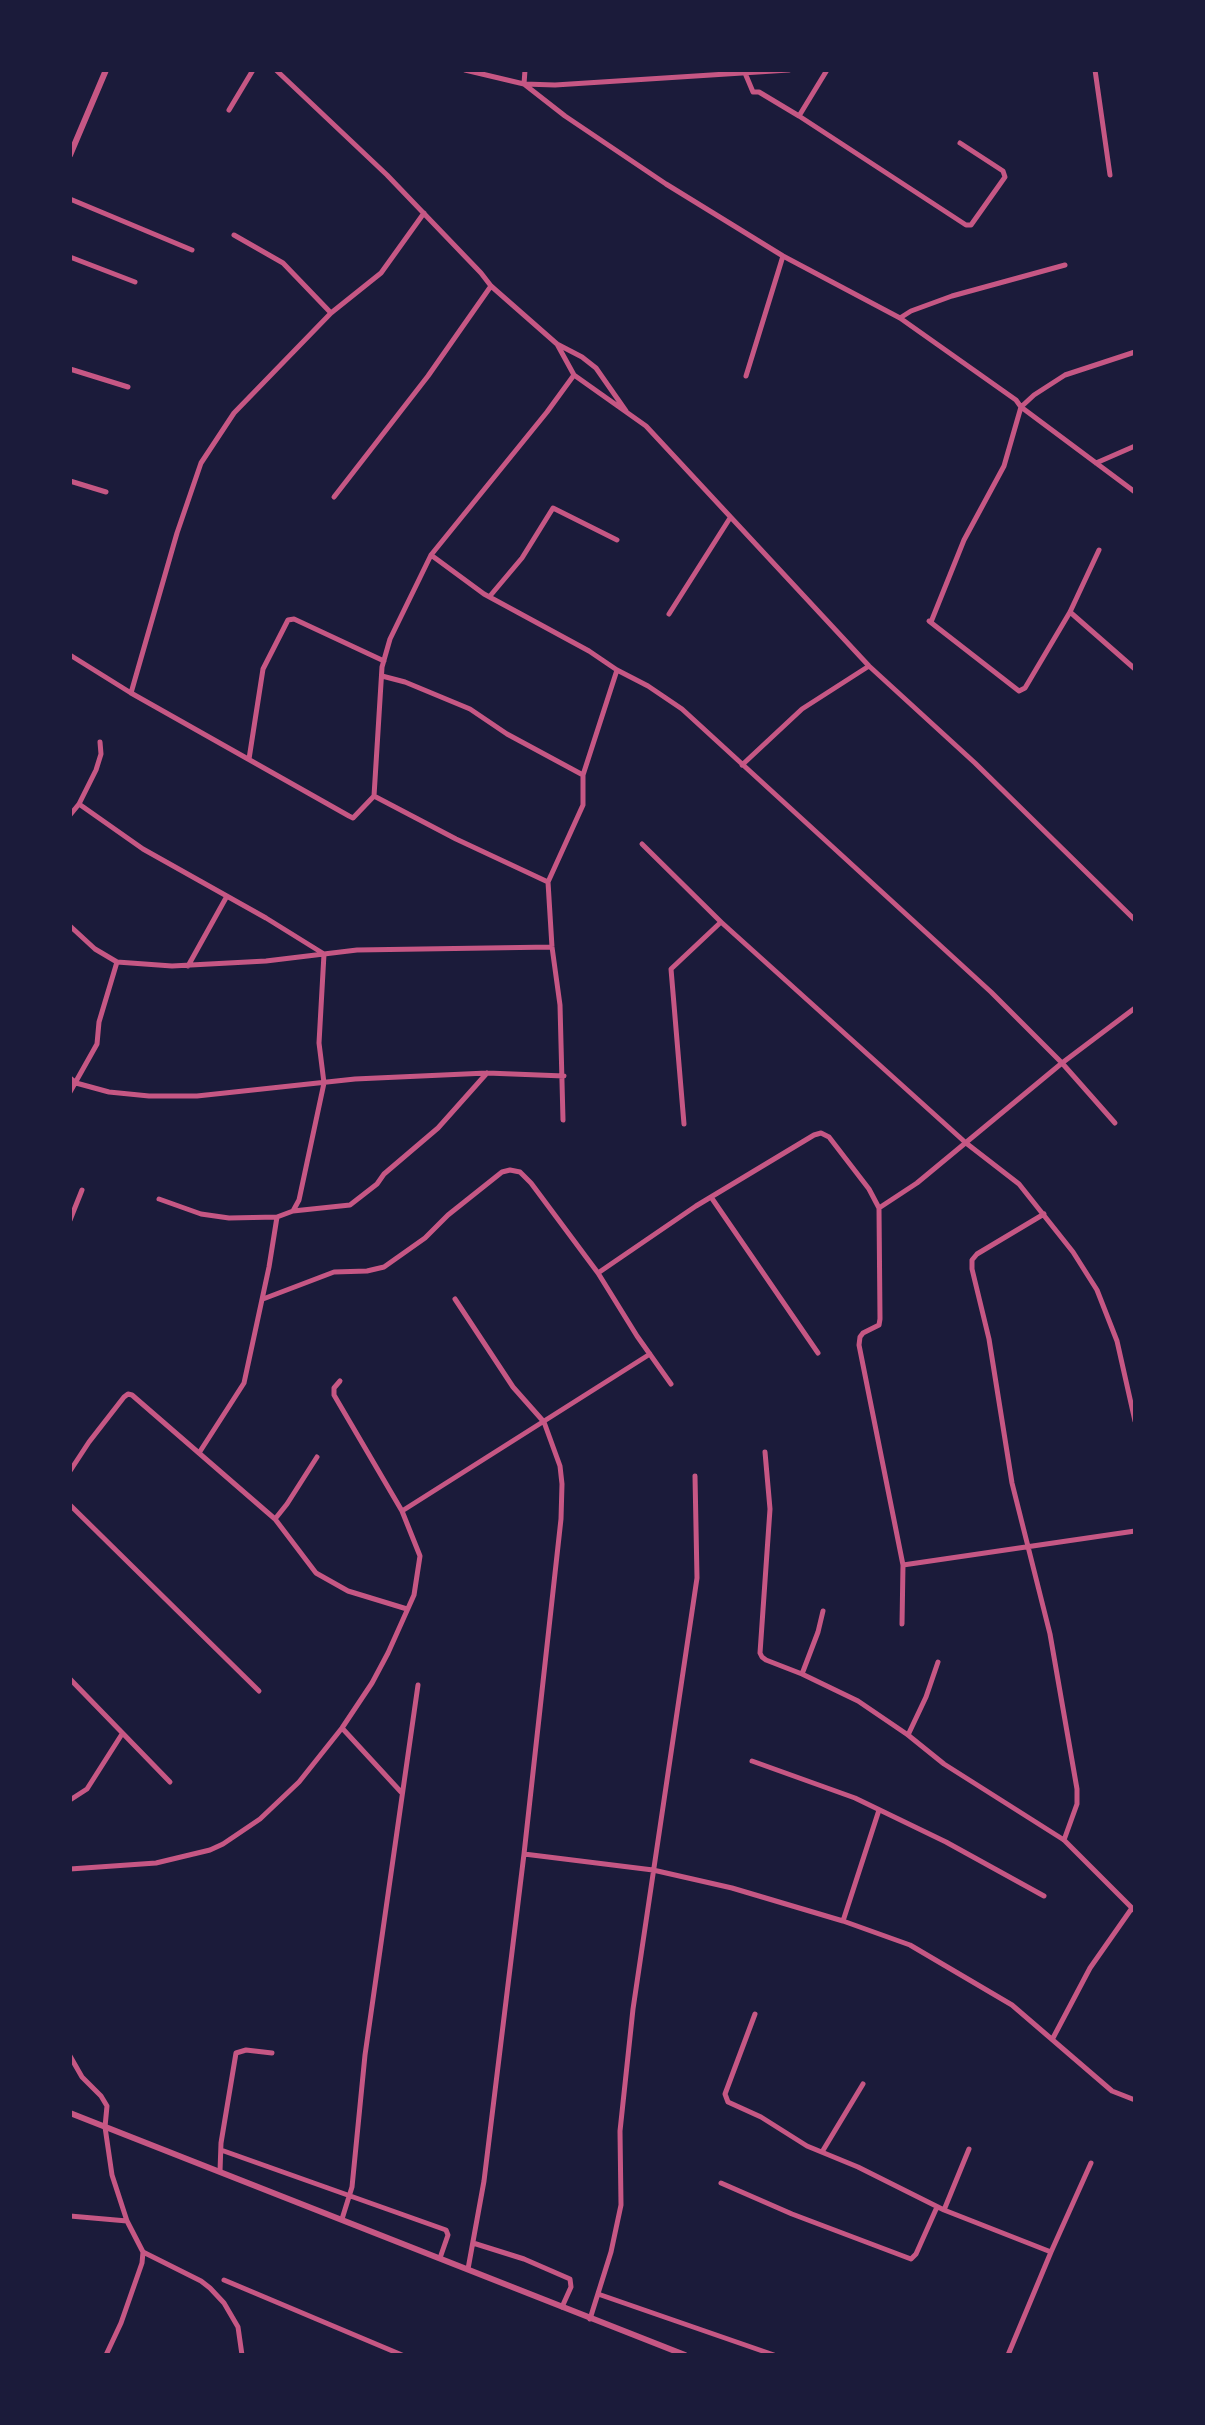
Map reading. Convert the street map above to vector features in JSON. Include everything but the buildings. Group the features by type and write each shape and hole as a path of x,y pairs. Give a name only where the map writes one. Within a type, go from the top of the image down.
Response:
{"street":[{"path":"70,155 106,70"},
{"path":"229,110 253,70"},
{"path":"276,70 424,213 491,286 557,344 596,368 627,414"},
{"path":"465,70 524,84 568,85 789,70"},
{"path":"524,84 526,70"},
{"path":"799,116 827,70"},
{"path":"1095,70 1110,175"},
{"path":"745,74 753,92 759,92 799,116 966,225 971,225 1005,177 1003,171 960,143"},
{"path":"524,84 565,116 666,184 783,257 900,318 1016,400 1021,407 1135,492"},
{"path":"70,198 192,250"},
{"path":"131,693 177,534 201,463 234,413 331,313 381,274 424,213"},
{"path":"234,235 283,263 331,313"},
{"path":"70,257 135,282"},
{"path":"746,376 783,257"},
{"path":"900,318 911,311 952,296 1065,265"},
{"path":"334,497 428,376 491,286"},
{"path":"557,344 574,375 646,426 869,666 975,763 1135,920"},
{"path":"1099,550 1070,612 1025,688 1019,691 929,621 931,622 964,540 1004,466 1021,407 1065,375 1135,352"},
{"path":"70,369 128,387"},
{"path":"70,655 131,693 353,818 374,796 382,676 390,639 431,555 574,375"},
{"path":"1096,463 1135,446"},
{"path":"70,481 106,492"},
{"path":"490,596 522,558 553,508 617,540"},
{"path":"669,614 730,518"},
{"path":"431,555 490,596 648,686 682,709 991,992 1062,1063 1115,1123"},
{"path":"1070,612 1135,669"},
{"path":"249,759 263,669 288,620 294,619 384,661"},
{"path":"742,765 802,709 869,666"},
{"path":"564,1120 561,1005 552,947 548,881 583,805 583,775 617,670"},
{"path":"382,676 405,682 470,709 507,734 583,775"},
{"path":"70,815 79,804 96,770 101,754 100,742"},
{"path":"374,796 456,839 548,881"},
{"path":"79,804 143,849 324,954"},
{"path":"642,844 721,922 966,1143 1019,1184 1073,1252 1097,1290 1110,1319 1135,1421"},
{"path":"188,966 227,896"},
{"path":"684,1124 671,969 721,922"},
{"path":"70,926 95,949 117,962 188,966 266,961 358,950 552,947"},
{"path":"293,1211 299,1200 324,1083 319,1043 324,954"},
{"path":"70,1092 97,1044 99,1022 117,962"},
{"path":"879,1208 918,1183 1062,1063 1135,1008"},
{"path":"70,1078 76,1083 109,1093 197,1096 355,1079 487,1073 564,1076"},
{"path":"159,1199 201,1214 229,1218 278,1217 293,1211 350,1205 438,1128 487,1073"},
{"path":"598,1273 712,1197 814,1135 821,1133 829,1137 846,1157 879,1208 880,1319 879,1325 859,1337 859,1345 903,1565 902,1624"},
{"path":"263,1299 334,1272 367,1271 384,1267 425,1238 448,1215 502,1172 520,1172 598,1273 671,1384"},
{"path":"70,1220 82,1190"},
{"path":"712,1197 818,1353"},
{"path":"1044,1214 976,1254 972,1260 989,1339 1013,1483 1050,1634 1077,1788 1077,1804 1064,1840"},
{"path":"199,1453 244,1383 278,1217"},
{"path":"455,1299 513,1387 544,1422 560,1466 561,1508 524,1854 484,2181 468,2269"},
{"path":"402,1511 650,1354"},
{"path":"70,1869 156,1863 223,1844 260,1819 283,1799 342,1728 367,1692 414,1594 420,1556 402,1511 334,1395 334,1388 340,1381"},
{"path":"70,1471 89,1442 128,1394 132,1395 275,1519 316,1573 348,1591 407,1609"},
{"path":"765,1452 770,1509 760,1653 766,1660 802,1674 858,1702 908,1735 944,1764 1064,1840 1134,1910 1090,1968 1054,2038"},
{"path":"275,1519 317,1457"},
{"path":"590,2319 611,2252 621,2205 620,2131 633,2009 697,1578 695,1476"},
{"path":"70,1505 260,1691"},
{"path":"903,1565 1135,1531"},
{"path":"802,1674 818,1632 822,1611"},
{"path":"908,1735 926,1697 938,1662"},
{"path":"70,1679 170,1782"},
{"path":"342,2219 351,2196 365,2055 418,1685"},
{"path":"342,1728 401,1792"},
{"path":"70,1800 87,1789 122,1734"},
{"path":"752,1761 855,1798 946,1842 1044,1896"},
{"path":"843,1921 879,1810"},
{"path":"524,1854 653,1870 732,1888 843,1921 921,1951 1012,2006 1054,2038 1112,2091 1135,2100"},
{"path":"755,2014 724,2094 728,2102 761,2117 807,2146 858,2167 937,2207 1051,2252"},
{"path":"220,2171 236,2053 246,2050 272,2053"},
{"path":"70,2056 82,2077 107,2106 105,2127 112,2175 127,2221 143,2252 142,2263 121,2323 106,2355"},
{"path":"822,2152 863,2084"},
{"path":"70,2113 685,2355"},
{"path":"944,2210 969,2148"},
{"path":"221,2150 446,2230 448,2235 440,2258"},
{"path":"1008,2355 1091,2162"},
{"path":"721,2183 792,2214 911,2259 916,2254 937,2207"},
{"path":"70,2216 127,2221"},
{"path":"474,2244 524,2259 569,2279 571,2287 562,2307"},
{"path":"143,2252 210,2288 224,2303 239,2327 242,2355"},
{"path":"224,2280 402,2355"},
{"path":"598,2294 774,2355"}]}
